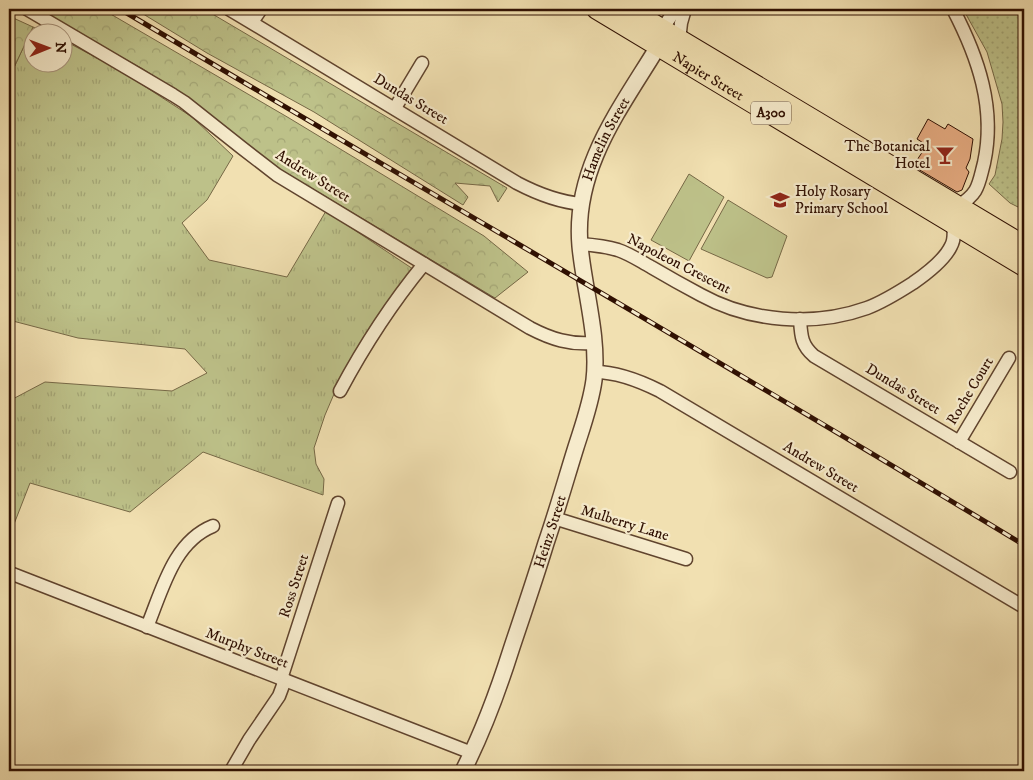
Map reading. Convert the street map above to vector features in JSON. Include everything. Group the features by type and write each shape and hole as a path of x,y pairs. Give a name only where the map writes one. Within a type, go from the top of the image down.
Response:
{"highway":[{"name":"Napier Street","path":"598,9 667,38"},
{"name":"Napier Street","path":"628,9 667,38 1024,259"},
{"name":"Napier Street","path":"955,215 974,236 1024,259"}],"street":[{"name":"Andrew Street","path":"26,9 184,102 278,175 541,334 570,343 594,343"},
{"name":"Dundas Street","path":"229,9 533,191 558,200 582,204"},
{"path":"252,22 261,9"},
{"name":"Hamelin Street","path":"667,38 676,9"},
{"name":"Hamelin Street","path":"586,284 580,244 580,226 586,182 597,150 667,38 681,23 684,9"},
{"path":"951,247 954,238 955,215 977,189 986,154 988,132 985,95 976,58 966,33 953,9"},
{"path":"395,108 422,63"},
{"name":"Napoleon Crescent","path":"580,244 600,246 625,253 702,296 726,307 760,316 800,319 847,314 879,303 925,274 951,247 974,236"},
{"path":"340,391 354,365 394,303 424,264"},
{"name":"Heinz Street","path":"463,771 486,722 499,686 587,412 595,372 594,343 586,284"},
{"name":"Dundas Street","path":"800,319 804,344 814,356 1010,472"},
{"name":"Roche Court","path":"959,442 1009,358"},
{"name":"Andrew Street","path":"595,372 624,376 650,386 1024,607"},
{"name":"Ross Street","path":"231,771 249,740 279,696 338,503"},
{"name":"Mulberry Lane","path":"554,518 686,559"},
{"path":"147,627 176,559 198,533 213,526"},
{"name":"Murphy Street","path":"10,573 472,753"}],"green space":[{"path":"35,9 102,9 289,118 484,236 528,272 495,298 273,165 202,108 143,69 72,30 72,22 58,22"},
{"path":"135,9 204,9 507,188 498,202 490,186 455,183 468,197 463,205 314,112 207,53"},
{"path":"963,9 1024,9 1024,210 1010,203 989,184 995,175 1002,139 1002,104 987,52"},
{"path":"9,16 22,22 22,50 9,78"},
{"path":"72,45 118,69 192,117 233,156 207,200 182,223 209,260 287,277 326,211 413,269 340,380 325,415 314,448 316,464 324,479 323,495 203,452 130,512 30,483 9,537 9,401 45,382 172,391 207,373 185,349 78,338 9,320 9,78 22,50 22,72 72,72"},
{"path":"689,174 724,197 689,261 651,240"},
{"path":"728,200 787,236 772,277 767,278 701,249"}],"building":[{"name":"The Botanical Hotel","path":"928,119 945,129 948,124 973,139 970,159 966,168 969,172 962,190 957,192 913,166 923,151 921,150 925,144 917,139"}],"railway":[{"path":"120,9 1024,545"}],"place":[{"name":"The Botanical Hotel","path":"945,155"},
{"name":"Holy Rosary Primary School","path":"780,200"}]}
